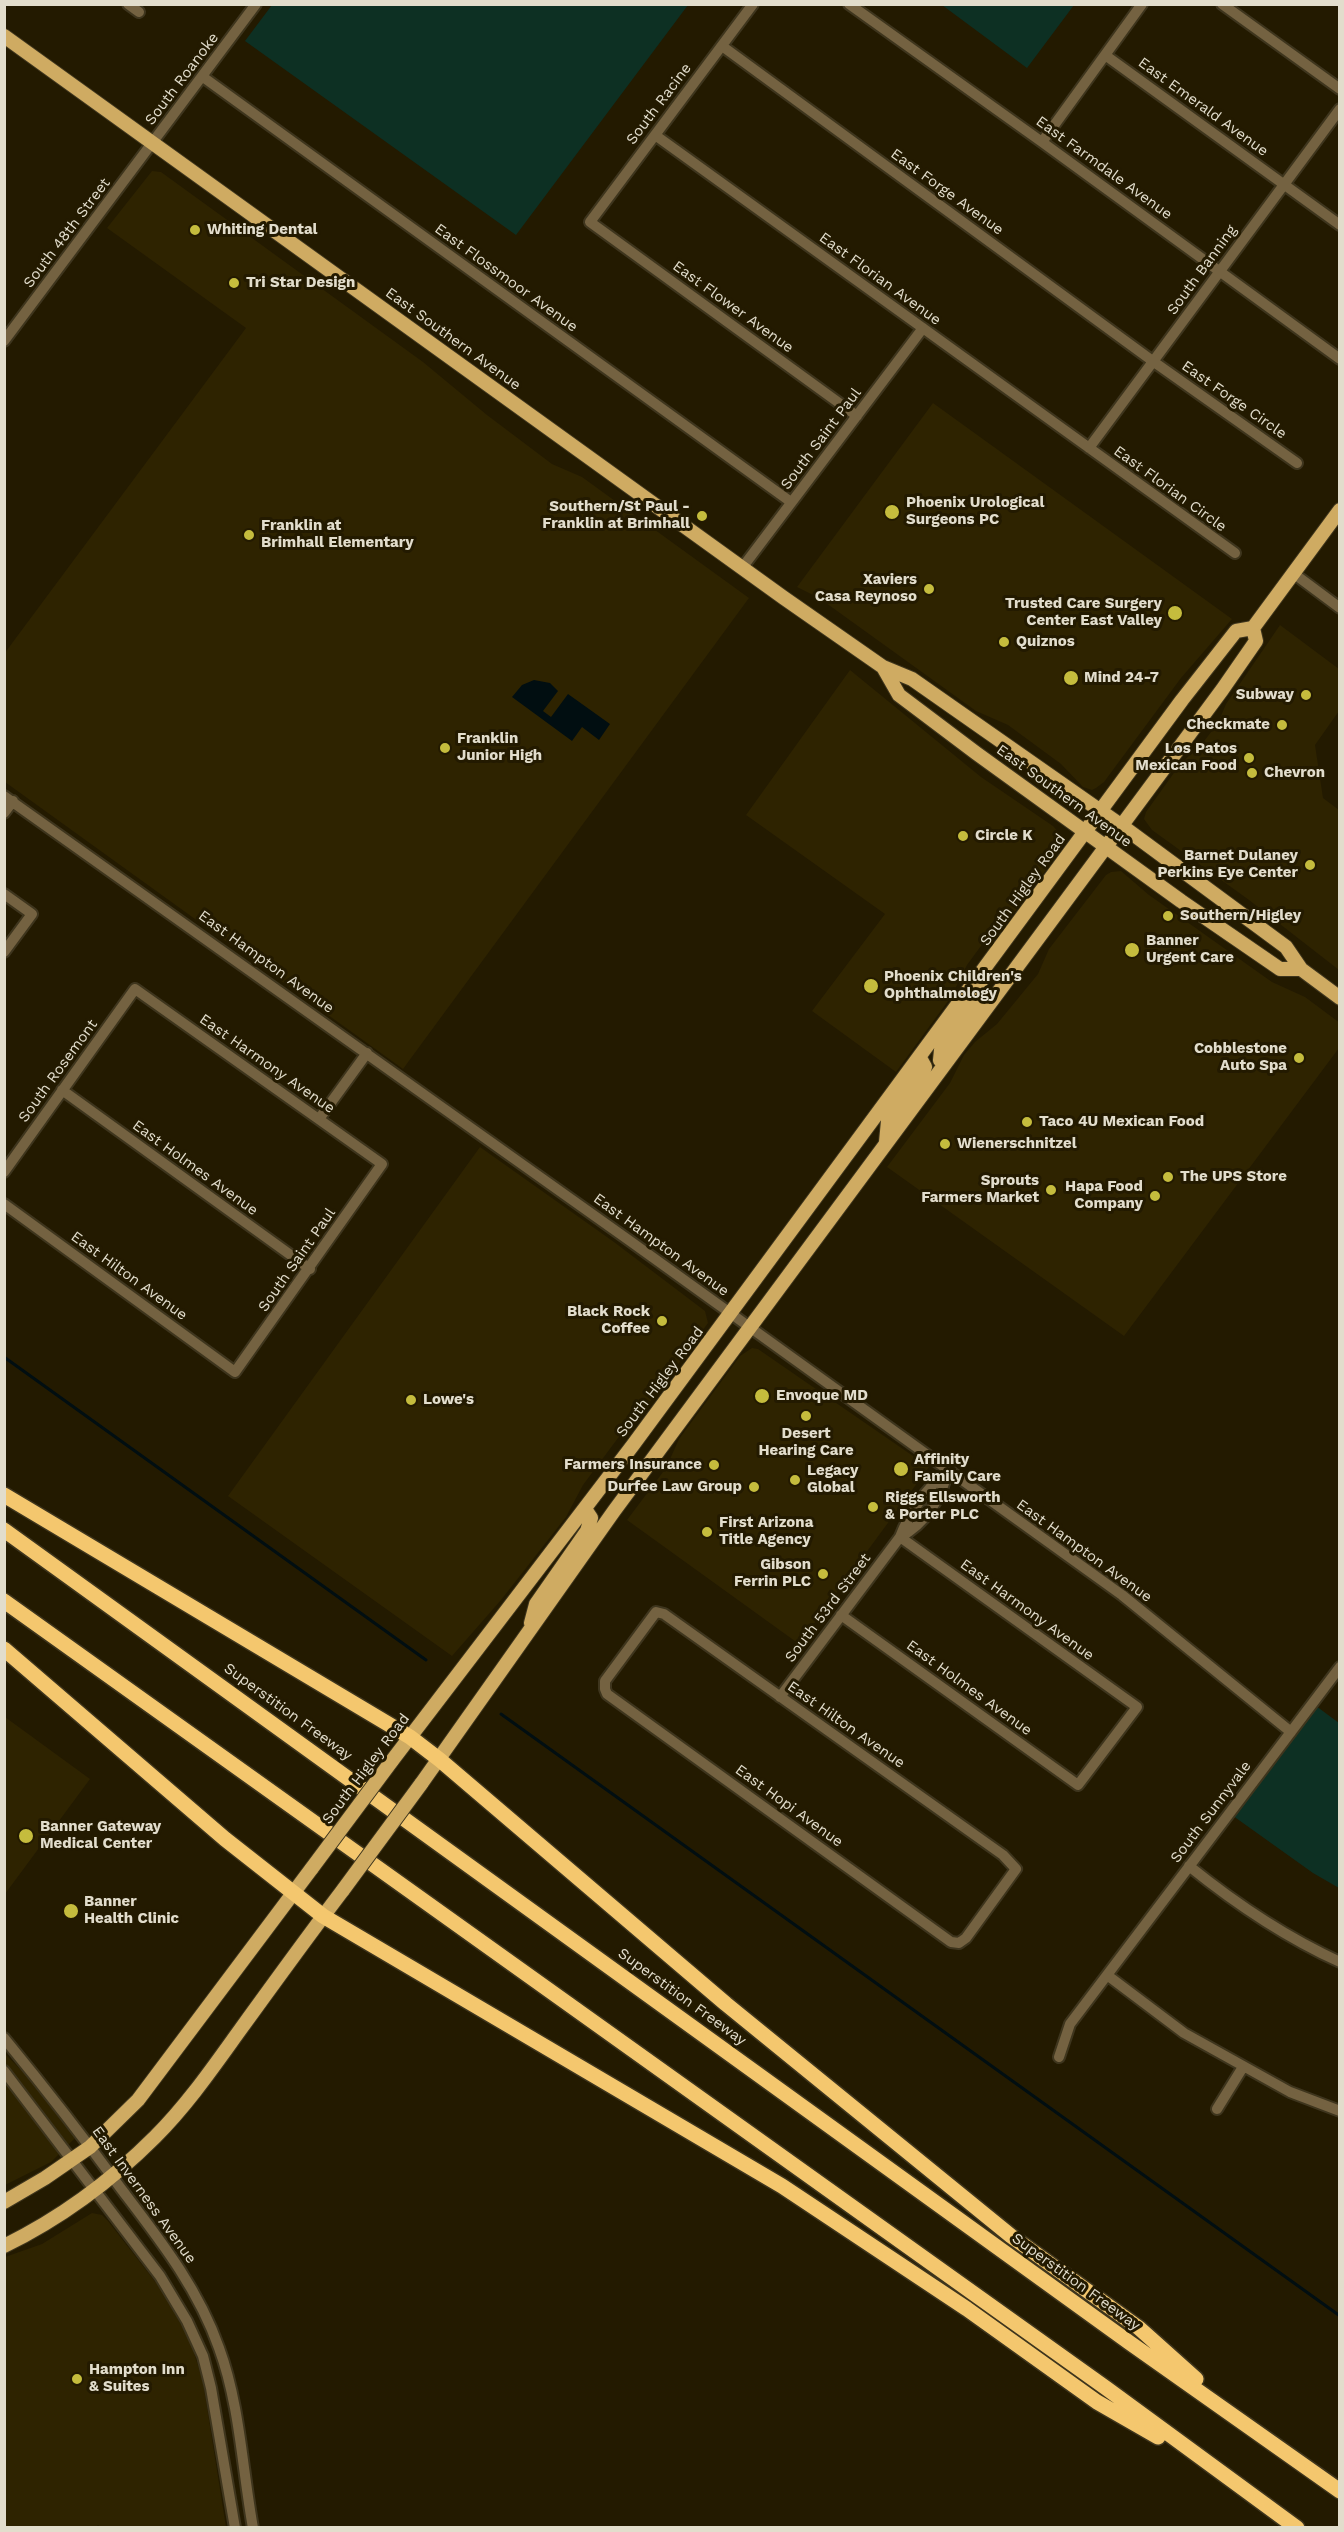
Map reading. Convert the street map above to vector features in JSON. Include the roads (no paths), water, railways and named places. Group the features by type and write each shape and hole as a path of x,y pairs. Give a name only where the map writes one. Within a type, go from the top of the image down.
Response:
{"highway":[{"path":"4,1495 410,1737 726,2004 1011,2236 1139,2328 1250,2426"},
{"name":"Superstition Freeway","path":"4,1530 1130,2343 1340,2491"},
{"path":"4,1601 1106,2388 1297,2528"},
{"path":"4,1649 225,1839 323,1916 782,2186 967,2309 1097,2402 1219,2472"}],"main road":[{"name":"East Southern Avenue","path":"4,36 742,568 883,667 912,679 1122,826 1286,947 1301,969 1340,998"},
{"name":"South Higley Road","path":"4,2202 82,2153 131,2107 157,2077 390,1762 585,1509 731,1314 1236,631 1253,628 1340,510"},
{"name":"South Higley Road","path":"4,2246 49,2222 94,2191 156,2136 198,2088 440,1760 614,1511 886,1142 1107,848 1256,641 1253,628"},
{"name":"East Southern Avenue","path":"883,667 899,695 1107,848 1280,969 1301,969"},
{"path":"945,1063 940,1060 941,1050 977,997 984,970"},
{"path":"886,1142 888,1121 923,1072 925,1067 920,1058"},
{"path":"528,1634 536,1604 587,1531 591,1518 585,1509"}],"street":[{"path":"128,4 139,12"},
{"name":"South Roanoke","path":"154,143 256,4"},
{"name":"South Racine","path":"590,222 753,4"},
{"name":"East Farmdale Avenue","path":"849,4 1340,359"},
{"path":"1042,142 1142,4"},
{"path":"1222,4 1340,89"},
{"name":"East Forge Avenue","path":"722,46 1154,362"},
{"name":"East Emerald Avenue","path":"1105,55 1340,225"},
{"name":"East Flossmoor Avenue","path":"203,77 791,502"},
{"name":"South Banning","path":"1089,448 1340,109"},
{"name":"East Florian Avenue","path":"655,135 1089,448"},
{"name":"South 48th Street","path":"4,341 154,143"},
{"name":"East Flower Avenue","path":"590,222 857,416"},
{"name":"South Saint Paul","path":"742,568 923,328"},
{"name":"East Forge Circle","path":"1154,362 1297,463"},
{"name":"East Florian Circle","path":"1089,448 1235,553"},
{"path":"1293,573 1340,608"},
{"path":"4,813 9,799"},
{"name":"East Hampton Avenue","path":"9,799 1122,1595 1291,1732"},
{"path":"4,894 32,914 4,952"},
{"name":"South Rosemont","path":"4,1172 8,1158 62,1090 135,989"},
{"name":"East Harmony Avenue","path":"135,989 382,1164"},
{"path":"318,1119 367,1053"},
{"name":"East Holmes Avenue","path":"62,1090 310,1269"},
{"name":"South Saint Paul","path":"235,1372 310,1269 382,1164"},
{"name":"East Hilton Avenue","path":"4,1204 235,1372"},
{"name":"South 53rd Street","path":"780,1697 900,1537 904,1526 935,1481 947,1471"},
{"name":"South 53rd Street","path":"900,1537 914,1530 945,1489 947,1471"},
{"path":"923,1498 932,1506"},
{"name":"East Harmony Avenue","path":"900,1537 1137,1707 1078,1785"},
{"name":"East Hilton Avenue","path":"605,1689 605,1681 656,1612 664,1614 1003,1855 1016,1869"},
{"name":"East Holmes Avenue","path":"842,1615 1078,1785"},
{"name":"South Sunnyvale","path":"1059,2057 1070,2024 1340,1666"},
{"name":"East Hopi Avenue","path":"605,1689 607,1694 951,1942 958,1943 966,1938 1016,1869"},
{"path":"1189,1866 1227,1897 1278,1930 1340,1962"},
{"path":"1107,1975 1184,2033 1290,2092 1340,2111"},
{"name":"East Inverness Avenue","path":"4,2038 82,2153 94,2191 160,2276 180,2307 203,2356 217,2416 235,2528"},
{"path":"1217,2109 1243,2067"},
{"name":"East Inverness Avenue","path":"4,2071 82,2153 112,2176 170,2253 199,2301 222,2357 235,2415 253,2528"},
{"path":"217,2416 235,2415"}],"waterway":[{"path":"4,1357 426,1660"},
{"path":"501,1714 1340,2316"}],"place":[{"name":"Whiting Dental","path":"195,230"},
{"name":"Tri Star Design","path":"234,283"},
{"name":"Phoenix Urological Surgeons PC","path":"892,512"},
{"name":"Southern/St Paul - Franklin at Brimhall","path":"702,516"},
{"name":"Franklin at Brimhall Elementary","path":"249,535"},
{"name":"Xaviers Casa Reynoso","path":"929,589"},
{"name":"Trusted Care Surgery Center East Valley","path":"1175,613"},
{"name":"Quiznos","path":"1004,642"},
{"name":"Mind 24-7","path":"1071,678"},
{"name":"Subway","path":"1306,695"},
{"name":"Checkmate","path":"1282,725"},
{"name":"Franklin Junior High","path":"445,748"},
{"name":"Los Patos Mexican Food","path":"1249,758"},
{"name":"Chevron","path":"1252,773"},
{"name":"Circle K","path":"963,836"},
{"name":"Barnet Dulaney Perkins Eye Center","path":"1310,865"},
{"name":"Southern/Higley","path":"1168,916"},
{"name":"Banner Urgent Care","path":"1132,950"},
{"name":"Phoenix Children's Ophthalmology","path":"871,986"},
{"name":"Cobblestone Auto Spa","path":"1299,1058"},
{"name":"Taco 4U Mexican Food","path":"1027,1122"},
{"name":"Wienerschnitzel","path":"945,1144"},
{"name":"The UPS Store","path":"1168,1177"},
{"name":"Sprouts Farmers Market","path":"1051,1190"},
{"name":"Hapa Food Company","path":"1155,1196"},
{"name":"Black Rock Coffee","path":"662,1321"},
{"name":"Envoque MD","path":"762,1396"},
{"name":"Lowe's","path":"411,1400"},
{"name":"Desert Hearing Care","path":"806,1416"},
{"name":"Farmers Insurance","path":"714,1465"},
{"name":"Affinity Family Care","path":"901,1469"},
{"name":"Legacy Global","path":"795,1480"},
{"name":"Durfee Law Group","path":"754,1487"},
{"name":"Riggs Ellsworth & Porter PLC","path":"873,1507"},
{"name":"First Arizona Title Agency","path":"707,1532"},
{"name":"Gibson Ferrin PLC","path":"823,1574"},
{"name":"Banner Gateway Medical Center","path":"26,1836"},
{"name":"Banner Health Clinic","path":"71,1911"},
{"name":"Hampton Inn & Suites","path":"77,2379"}]}
